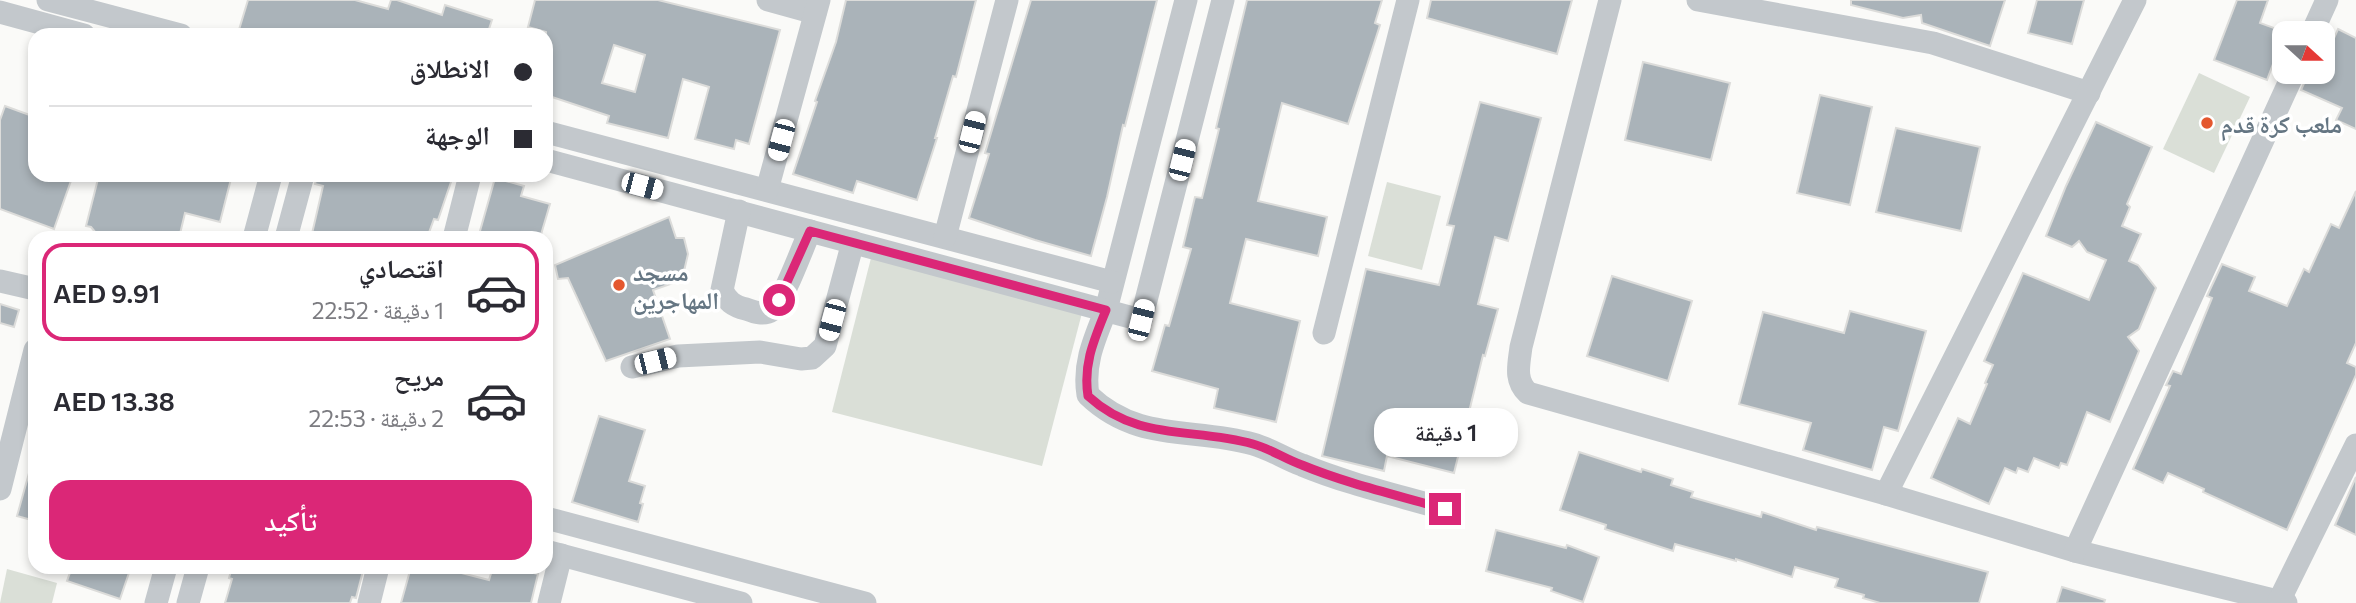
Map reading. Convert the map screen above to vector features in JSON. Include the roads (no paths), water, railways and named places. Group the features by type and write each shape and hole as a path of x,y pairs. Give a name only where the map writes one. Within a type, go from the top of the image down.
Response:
{"street":[{"path":"48,0 154,28"},
{"path":"768,0 817,6 768,190"},
{"path":"945,237 1007,0"},
{"path":"1186,0 1106,310 1087,357 1085,378 1088,396 1116,417 1155,431 1229,438 1251,443 1300,465 1445,509"},
{"path":"553,162 1141,320 1223,0"},
{"path":"1324,333 1408,0"},
{"path":"1610,0 1521,347 1517,375 1528,393 1886,494 2076,551 2282,602 2356,445"},
{"path":"1698,0 1933,43 2089,93"},
{"path":"1886,494 2135,0"},
{"path":"2317,21 2327,0"},
{"path":"0,12 58,28"},
{"path":"2076,551 2289,84"},
{"path":"553,134 1112,282"},
{"path":"256,231 269,182"},
{"path":"288,231 301,182"},
{"path":"456,231 468,182"},
{"path":"739,211 722,289 727,300 738,307 762,314 772,311 779,300 810,231"},
{"path":"632,367 678,356 760,352 801,359 812,358 825,346 853,242"},
{"path":"0,281 28,287"},
{"path":"0,489 28,378"},
{"path":"553,520 865,603"},
{"path":"554,553 741,603"},
{"path":"156,603 164,574"},
{"path":"188,603 196,574"},
{"path":"369,603 376,574"},
{"path":"549,603 552,574"}],"place":[{"name":"ملعب كرة قدم","path":"2207,123"},
{"name":"مسجد المهاجرين","path":"619,285"}]}
